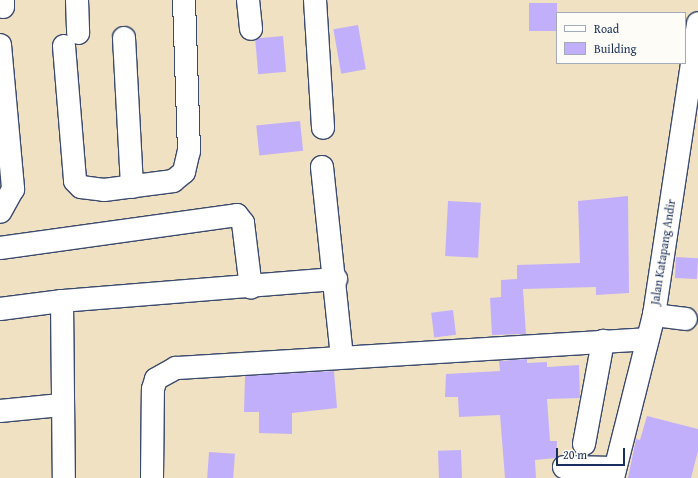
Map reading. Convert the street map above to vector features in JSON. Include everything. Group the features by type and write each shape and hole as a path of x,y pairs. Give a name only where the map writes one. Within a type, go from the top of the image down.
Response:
{"street":[{"path":"77,0 71,40 75,181 80,187 104,190 173,181 180,178 187,163 184,0"},
{"path":"248,0 251,29"},
{"path":"315,0 323,128"},
{"name":"Jalan Katapang Andir","path":"614,473 654,315 698,23"},
{"path":"124,38 132,186"},
{"path":"0,45 13,189 0,212"},
{"path":"322,167 336,279 342,357"},
{"path":"0,248 237,215 244,223 251,288"},
{"path":"0,309 62,301 251,288 336,279"},
{"path":"62,301 61,405 64,478"},
{"path":"654,315 686,319"},
{"path":"152,478 151,402 156,379 164,372 245,362 647,339"},
{"path":"584,444 603,341"},
{"path":"0,411 61,405"},
{"path":"564,467 614,473"}],"building":[{"path":"529,3 557,3 556,31 529,31"},
{"path":"358,25 366,69 341,74 333,29"},
{"path":"283,36 286,72 258,74 255,38"},
{"path":"300,121 303,151 259,155 256,126"},
{"path":"628,196 629,293 596,295 596,287 523,289 526,334 492,335 490,298 501,297 501,280 517,279 517,265 580,263 578,201"},
{"path":"448,201 481,203 478,258 445,256"},
{"path":"676,257 698,258 697,279 675,278"},
{"path":"453,310 456,335 434,337 431,313"},
{"path":"527,359 527,363 547,362 547,367 579,365 580,398 547,399 550,441 557,441 556,458 535,460 536,478 505,478 500,415 459,417 458,397 445,397 446,374 500,371 499,361"},
{"path":"334,371 337,408 292,413 292,434 259,433 259,412 244,412 245,376"},
{"path":"647,416 698,429 698,451 691,478 628,478 636,439 640,440"},
{"path":"461,450 462,478 439,478 438,451"},
{"path":"209,452 235,454 233,478 207,478"}]}
